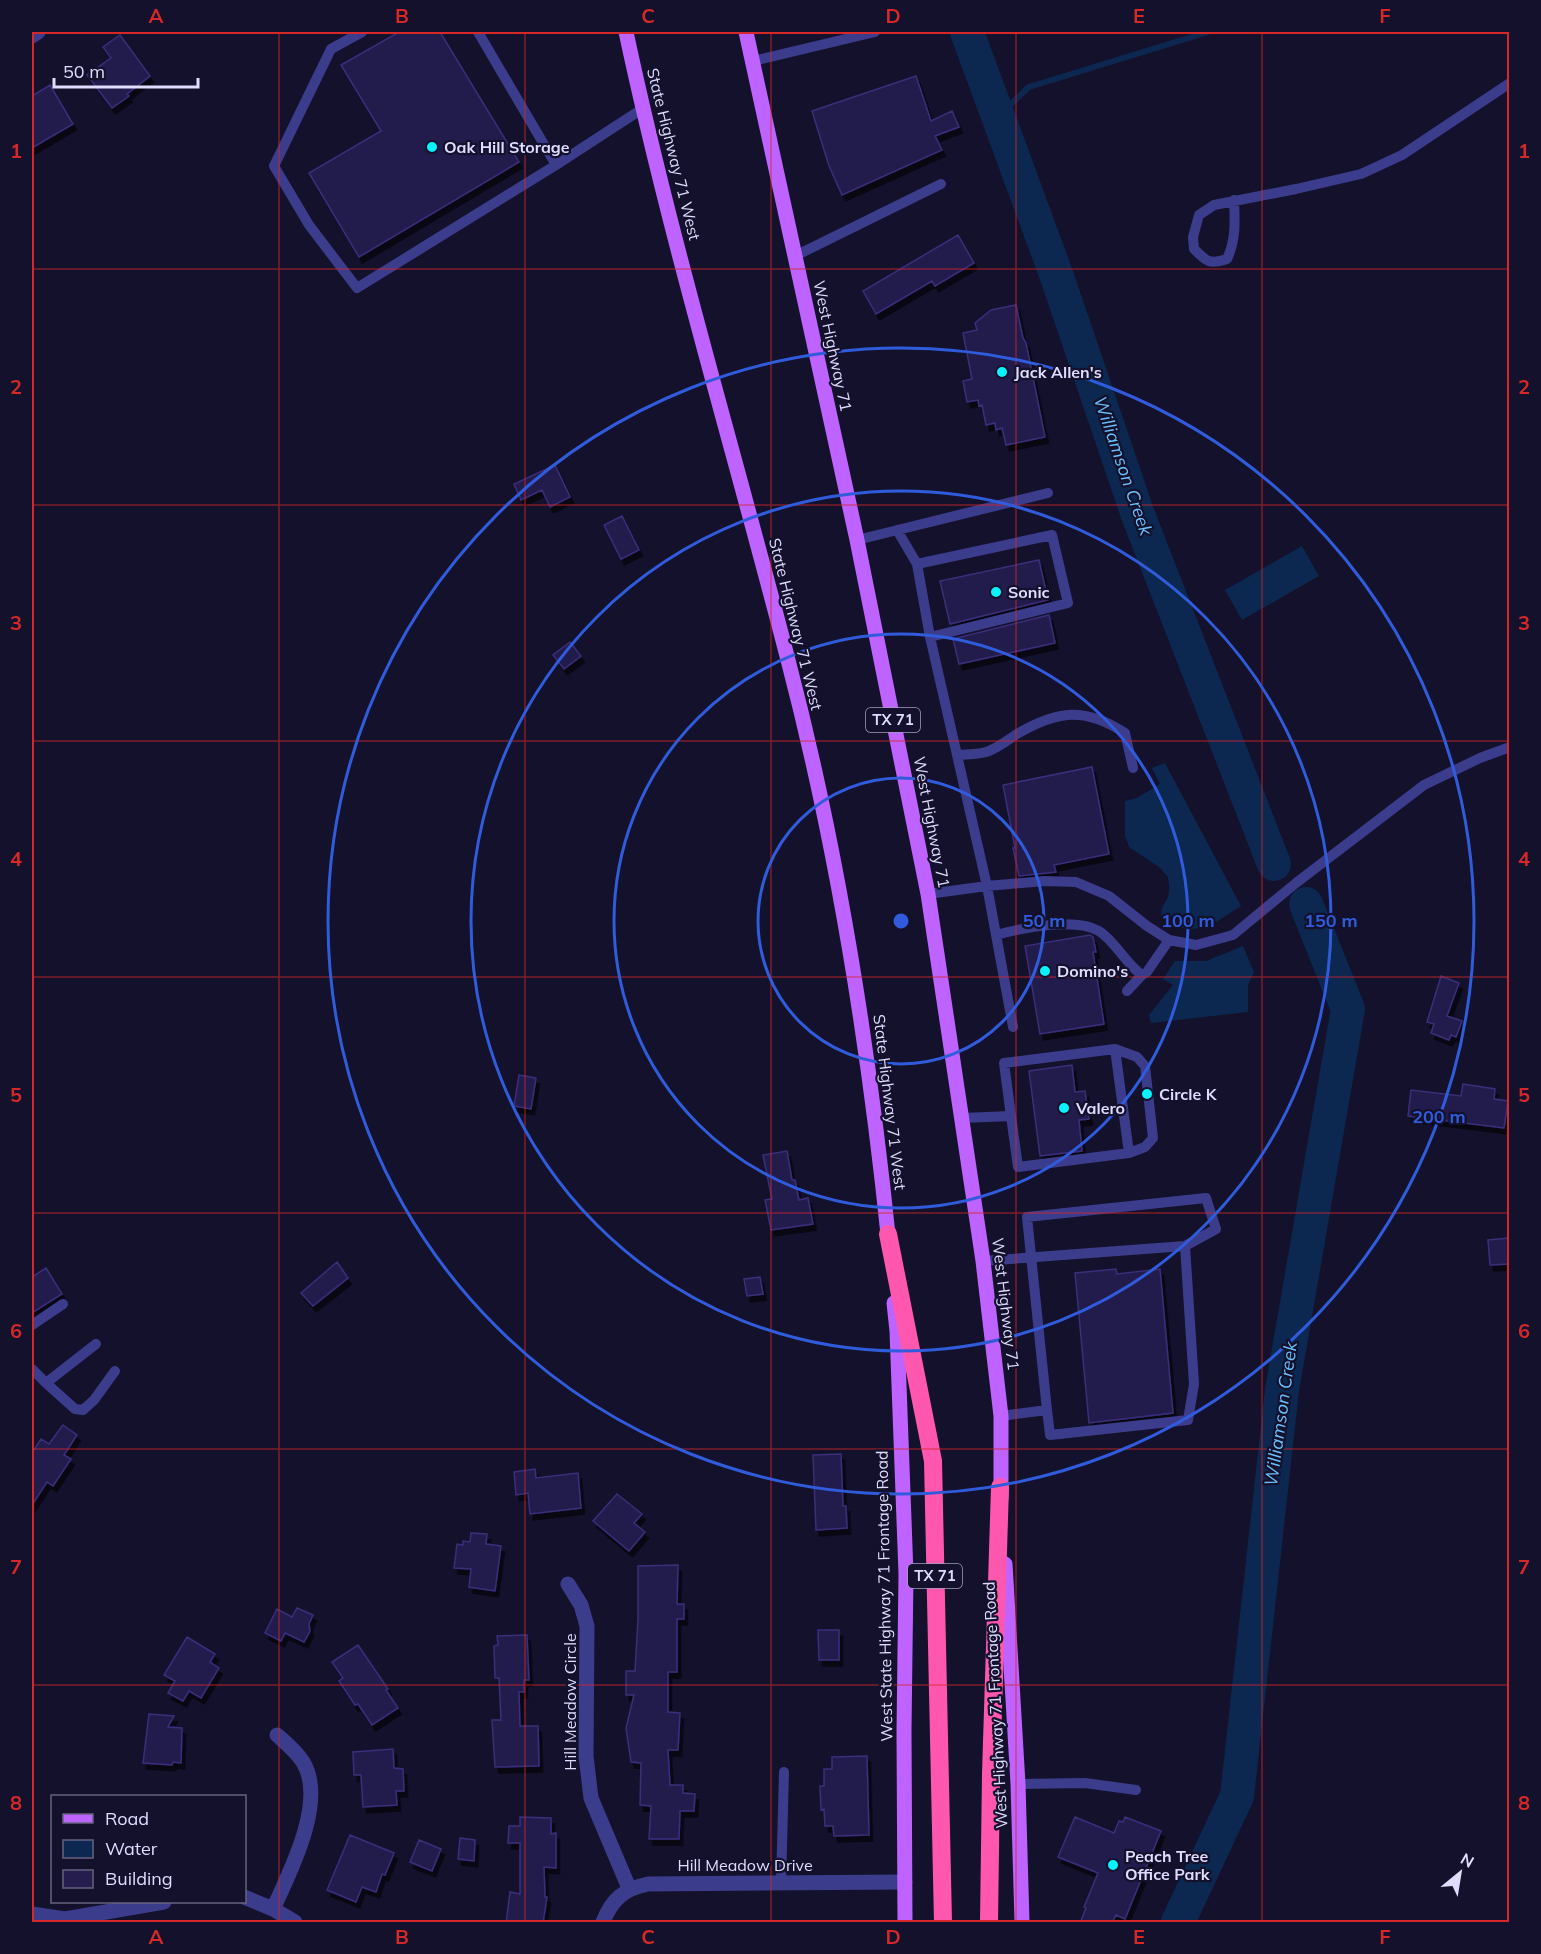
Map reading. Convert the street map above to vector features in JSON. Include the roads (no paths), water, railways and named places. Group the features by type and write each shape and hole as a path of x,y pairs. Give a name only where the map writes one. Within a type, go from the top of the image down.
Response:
{"highway":[{"name":"TX 71","path":"888,1234 933,1461 943,1923"},
{"name":"TX 71","path":"989,1923 1000,1486"}],"main road":[{"name":"State Highway 71 West","path":"626,32 642,109 789,662 835,863 864,1037 888,1234"},
{"name":"West Highway 71","path":"746,32 856,540 928,894 983,1261 1001,1416 1000,1486"},
{"name":"West State Highway 71 Frontage Road","path":"888,1234 897,1331 906,1574 905,1923"},
{"name":"West Highway 71 Frontage Road","path":"1000,1486 1018,1784 1022,1923"}],"street":[{"path":"32,36 38,32"},
{"name":"Hill Meadow Circle","path":"568,1584 581,1605 587,1626 586,1756 591,1798 629,1888"},
{"path":"273,1909 298,1854 308,1821 311,1798 304,1763 295,1750 277,1735"},
{"name":"Hill Meadow Drive","path":"629,1888 648,1884 905,1882"},
{"path":"603,1923 617,1900 629,1888"},
{"path":"246,1899 273,1909 295,1923"},
{"path":"32,1914 65,1919 158,1903"}],"lane":[{"path":"362,32 332,49 274,166 309,225 357,288 642,109"},
{"path":"478,32 556,165"},
{"path":"753,61 875,32"},
{"path":"1234,200 1235,231 1232,249 1227,259 1215,263 1204,259 1194,249 1192,237 1199,215 1214,205 1234,200 1296,189 1361,174 1402,155 1509,83"},
{"path":"795,256 941,184"},
{"path":"856,540 1048,493"},
{"path":"897,530 917,564 930,637 987,886 1013,1027"},
{"path":"917,564 1052,534 1068,603 930,637"},
{"path":"957,755 987,752 1046,719 1070,715 1091,716 1107,722 1125,734 1133,768"},
{"path":"928,894 1044,881 1076,882 1109,896 1169,940 1196,945 1233,935 1296,883 1424,785 1509,747"},
{"path":"996,935 1025,927 1072,924 1098,931 1142,975"},
{"path":"1127,991 1147,972 1169,940"},
{"path":"1115,1049 1129,1153"},
{"path":"1115,1049 1137,1057 1145,1066 1153,1138 1145,1147 1129,1153 1018,1167 1011,1116 1004,1064 1115,1049"},
{"path":"962,1118 1011,1116"},
{"path":"983,1261 1031,1256 1185,1246 1216,1229 1206,1198 1027,1217 1031,1256 1047,1410 1050,1435 1188,1420 1194,1383 1185,1246"},
{"path":"32,1325 63,1304"},
{"path":"46,1383 96,1344"},
{"path":"32,1369 75,1409 83,1410 94,1400 115,1371"},
{"path":"1001,1416 1047,1410"},
{"path":"781,1883 783,1772"},
{"path":"1018,1784 1085,1783 1136,1790"}],"water":[{"path":"1302,546 1319,576 1242,620 1225,590"},
{"path":"1165,763 1241,906 1218,921 1196,929 1173,926 1164,921 1161,911 1169,894 1168,877 1159,867 1129,847 1125,836 1125,801 1137,798 1160,784 1152,768"},
{"path":"1243,946 1254,972 1248,985 1248,1012 1151,1023 1149,1015 1173,985 1163,979 1175,961 1206,961"}],"waterway":[{"name":"Williamson Creek","path":"967,32 1056,274 1138,515 1274,864"},
{"path":"998,116 1029,87 1208,32"},
{"name":"Williamson Creek","path":"1178,1922 1237,1796 1282,1390 1348,1009 1306,904"}],"place":[{"name":"Oak Hill Storage","path":"432,147"},
{"name":"Jack Allen's","path":"1002,372"},
{"name":"Sonic","path":"996,592"},
{"name":"Domino's","path":"1045,971"},
{"name":"Circle K","path":"1147,1094"},
{"name":"Valero","path":"1064,1108"},
{"name":"Peach Tree Office Park","path":"1113,1865"}]}
